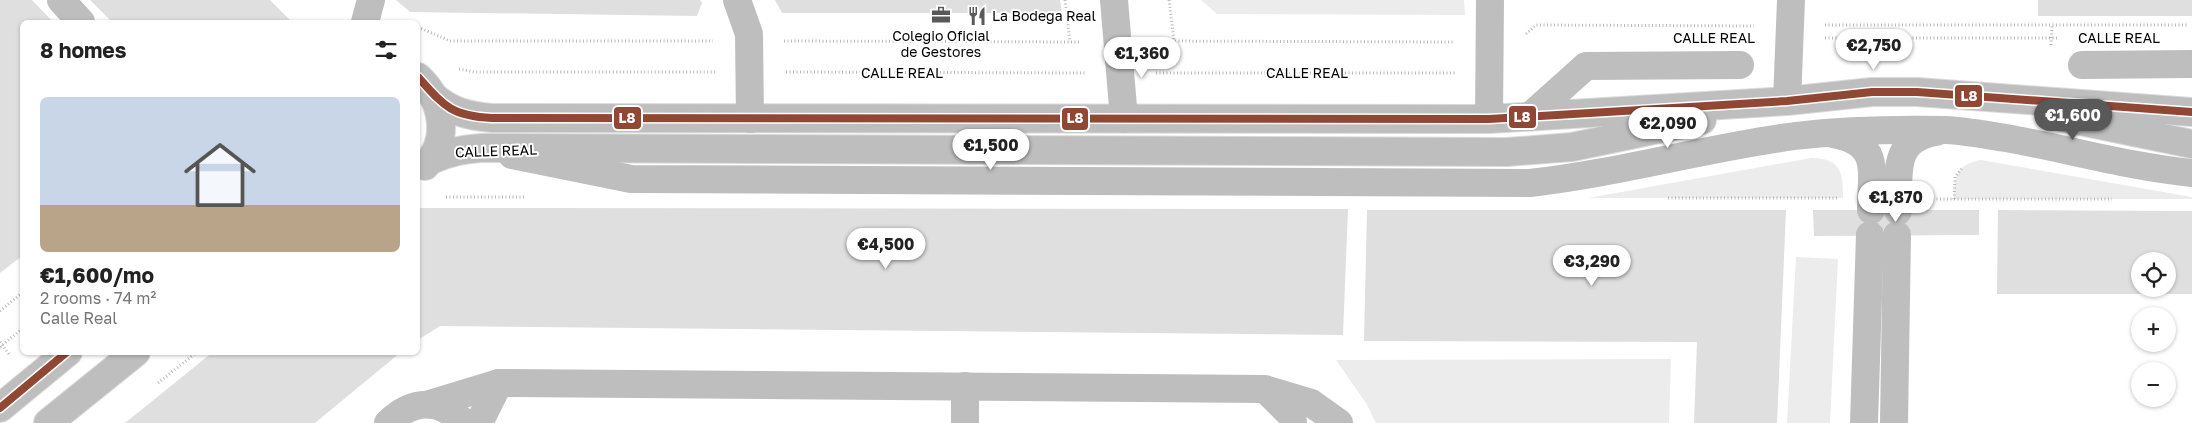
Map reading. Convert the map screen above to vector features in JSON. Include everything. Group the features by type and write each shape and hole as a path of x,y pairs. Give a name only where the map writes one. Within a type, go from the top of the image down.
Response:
{"main road":[{"path":"61,0 80,20"},
{"path":"366,20 371,0"},
{"path":"737,0 750,41 750,119"},
{"path":"1114,0 1124,119"},
{"path":"1489,119 1490,0"},
{"path":"1787,102 1790,21"},
{"path":"2082,65 2192,64"},
{"path":"1529,117 1586,66 1740,65"},
{"path":"424,166 437,150 442,126 440,114 426,87"},
{"name":"CALLE REAL","path":"426,87 449,108 472,117 1489,119 1787,102 1872,92 1917,92 2192,112"},
{"name":"CALLE REAL","path":"1962,95 2192,144"},
{"name":"CALLE REAL","path":"424,166 447,152 481,148 1507,152 1572,147 1787,102"},
{"path":"481,148 631,179 1521,183 1575,178 1755,142 1824,133 1948,130 2049,146 2169,171 2192,173"},
{"path":"1894,423 1899,168 1903,151 1916,138 1925,134 1948,130"},
{"path":"1824,133 1853,139 1868,151 1871,167 1864,423"},
{"path":"3,401 64,355"},
{"path":"48,423 132,355"},
{"path":"479,423 499,383"},
{"path":"388,423 398,413 414,406 430,404 499,383 1265,389 1311,403 1339,423"},
{"path":"965,386 965,423"},
{"path":"1265,389 1292,416 1293,423"},
{"path":"430,404 454,413 464,423"}],"path":[{"path":"1066,0 1070,42"},
{"path":"1169,0 1174,41"},
{"path":"420,28 450,41 1517,42 1536,25 1790,21 2192,25"},
{"name":"CALLE REAL","path":"1790,21 2061,38"},
{"name":"CALLE REAL","path":"455,67 474,72 1490,73"},
{"path":"0,311 20,295"},
{"path":"0,347 20,331"}],"shaded area":[{"path":"1201,0 1464,0 1465,15 1217,14"},
{"path":"1811,158 1829,161 1838,169 1841,174 1843,198 1588,198"},
{"path":"1981,160 2192,197 2192,199 1954,199 1958,172 1967,165"},
{"path":"1796,257 1838,259 1830,423 1787,423"},
{"path":"1671,359 1669,423 1376,423 1366,403 1336,360"}],"building":[{"path":"0,0 32,0 51,20 20,20 20,258 0,273"},
{"path":"90,0 270,0 290,20 110,20"},
{"path":"396,0 700,0 702,3 697,16 410,12"},
{"path":"775,0 1060,0 1062,13 782,13"},
{"path":"2038,0 2192,0 2192,16 2038,16"},
{"path":"420,208 1348,209 1343,335 440,326 420,339"},
{"path":"1367,210 1786,210 1777,423 1694,423 1697,342 1364,341"},
{"path":"1813,210 1979,210 1979,235 1814,236"},
{"path":"1998,210 2192,211 2192,294 2176,294 2176,252 2131,252 2131,294 1997,294"},
{"path":"209,355 397,355 315,423 125,423"}],"transit line":[{"name":"L8","path":"420,79 449,108 467,115 492,118 1489,119 1787,101 1872,92 1917,92 2192,112"},
{"name":"L8","path":"0,408 63,355"}],"place":[{"name":"Colegio Oficial de Gestores","path":"941,15"},
{"name":"La Bodega Real","path":"977,16"}]}
